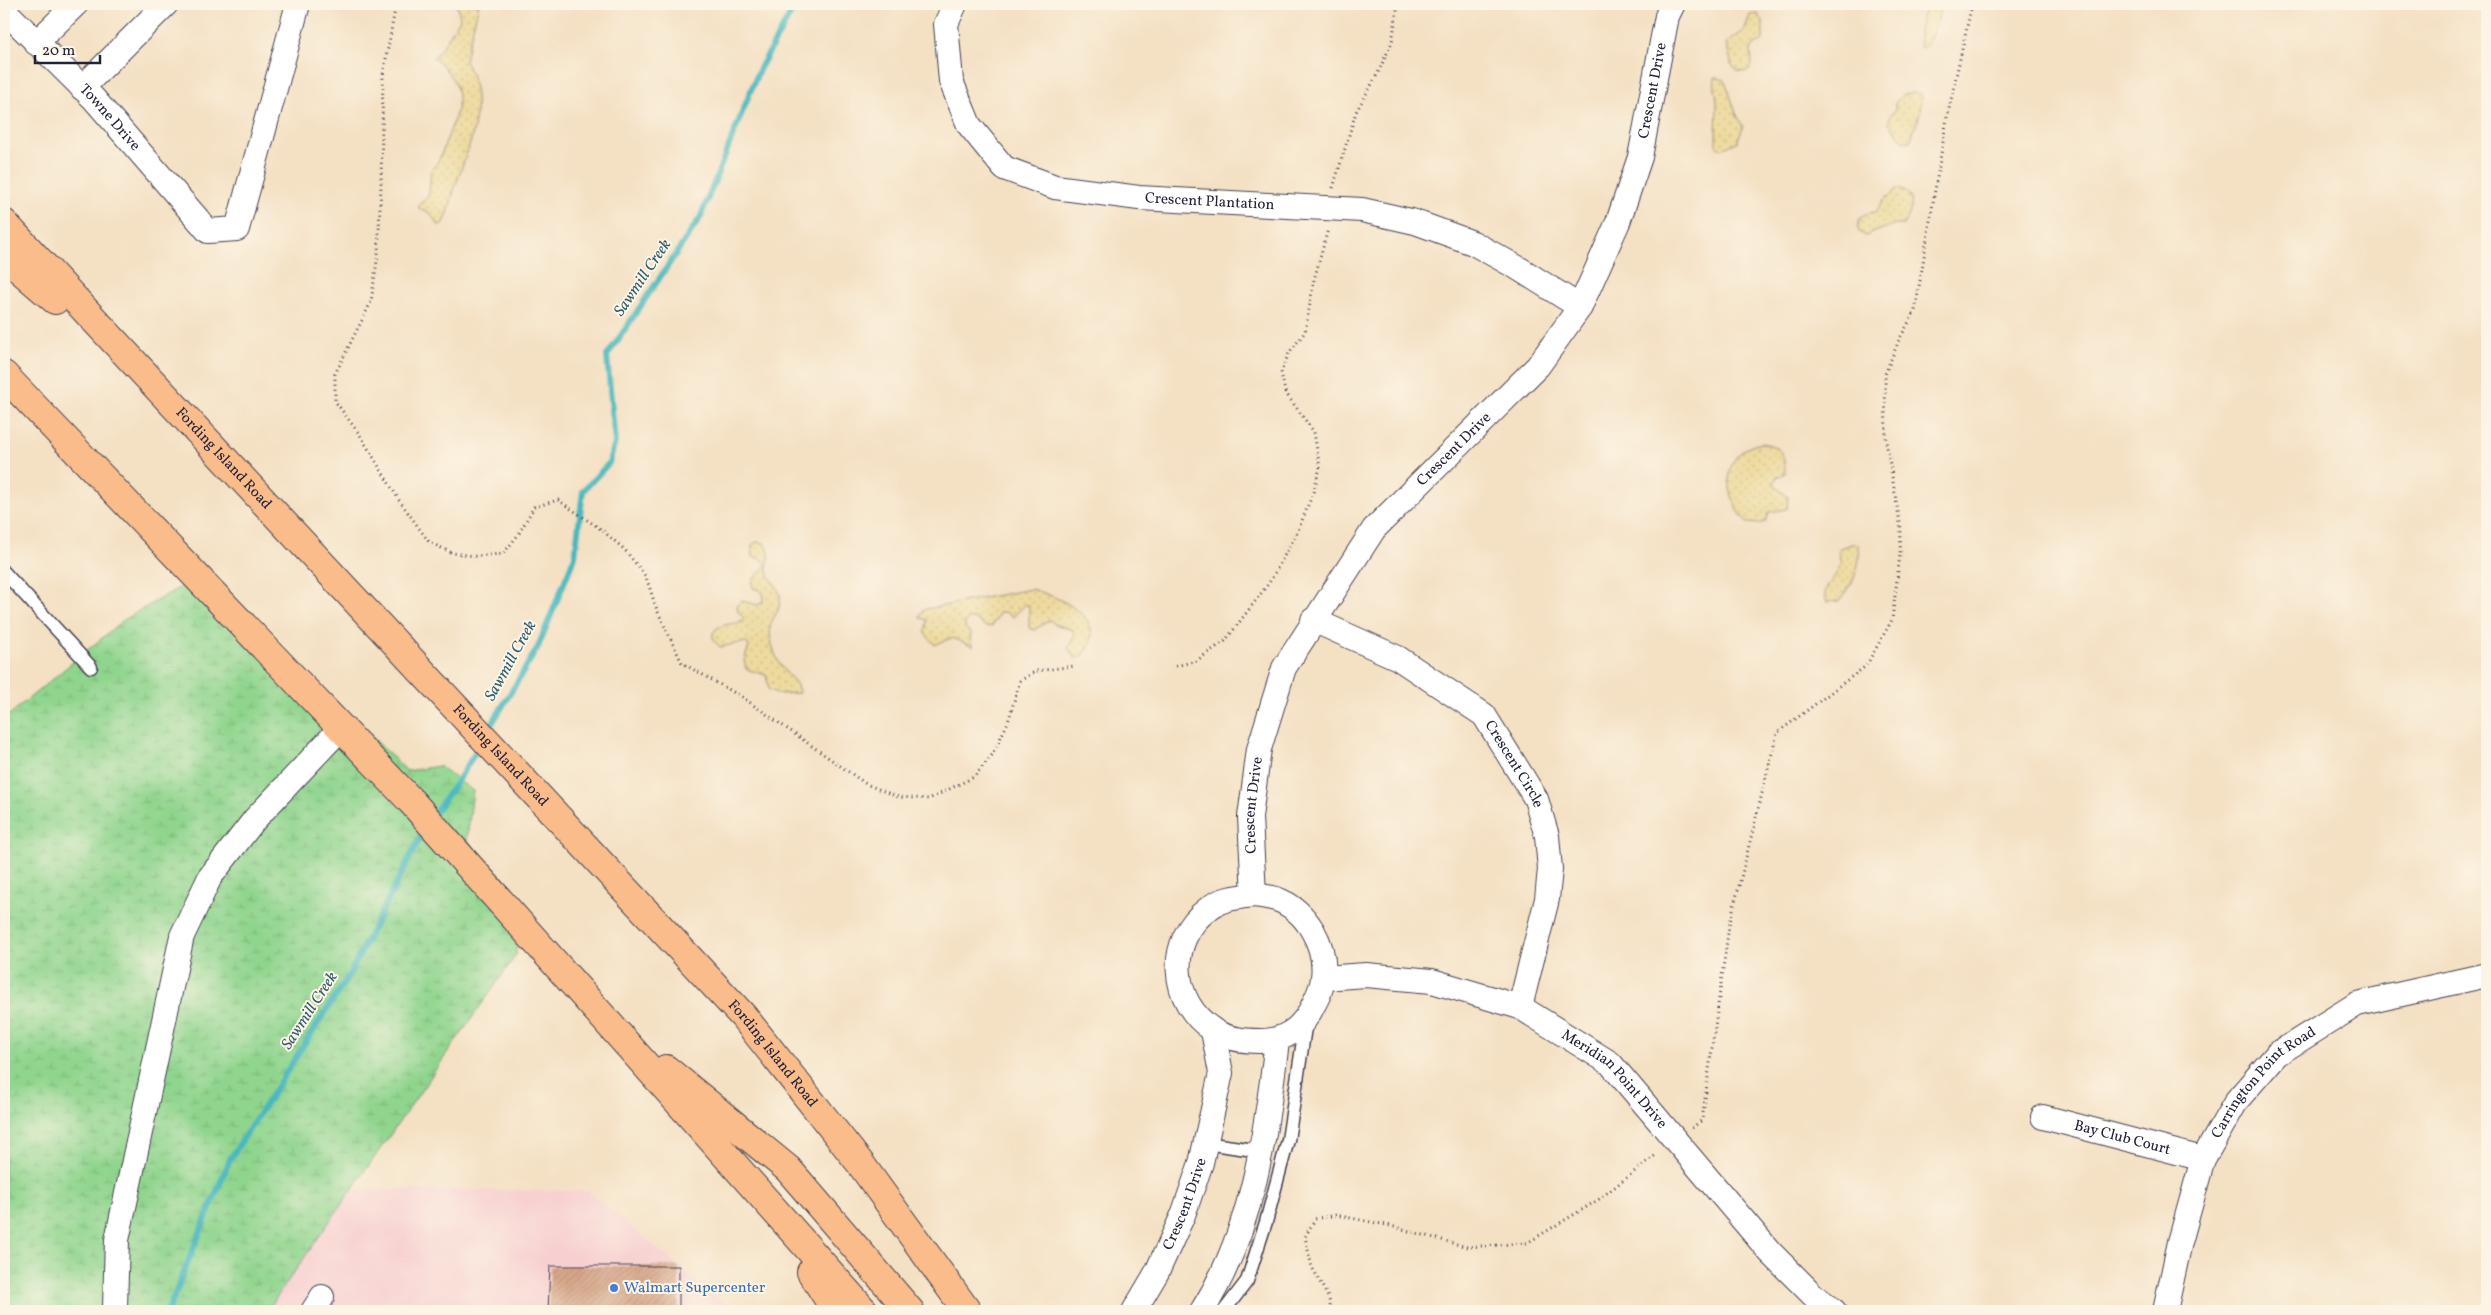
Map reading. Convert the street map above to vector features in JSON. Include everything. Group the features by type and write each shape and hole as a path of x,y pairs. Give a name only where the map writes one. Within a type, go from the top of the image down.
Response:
{"highway":[{"name":"Fording Island Road","path":"4,223 743,1016 860,1163 967,1311"},
{"path":"4,256 160,391"},
{"path":"4,375 411,801 864,1311"},
{"path":"598,1012 788,1169 910,1311"},
{"path":"769,1205 836,1311"}],"street":[{"path":"36,43 76,4"},
{"path":"82,88 166,4"},
{"name":"Towne Drive","path":"4,10 82,88 208,231 238,229 298,4"},
{"name":"Crescent Plantation","path":"955,4 946,24 951,81 970,125 1004,168 1055,187 1139,198 1362,210 1415,222 1473,243 1518,268 1580,307"},
{"name":"Crescent Drive","path":"1254,895 1250,817 1259,749 1284,668 1313,620 1374,529 1538,366 1580,307 1618,222 1640,157 1667,16 1673,4"},
{"name":"Crescent Circle","path":"1313,620 1398,658 1484,715 1536,799 1546,836 1550,869 1547,899 1520,1007"},
{"path":"116,1311 118,1240 182,936 210,877 255,819 341,728"},
{"path":"1254,895 1278,900 1298,912 1314,931 1323,954 1323,978 1317,999 1307,1017 1289,1034 1277,1041 1239,1039 1213,1031 1195,1015 1182,994 1177,970 1180,946 1191,925 1208,908 1230,898 1254,895"},
{"name":"Meridian Point Drive","path":"1323,978 1366,975 1432,981 1520,1007 1610,1063 1770,1252 1814,1296 1834,1311"},
{"name":"Carrington Point Road","path":"2165,1311 2180,1242 2203,1159 2237,1100 2277,1054 2357,1004 2487,975"},
{"name":"Crescent Drive","path":"1134,1311 1157,1272 1183,1215 1201,1163 1221,1073 1213,1031"},
{"path":"1202,1311 1230,1254 1255,1184 1277,1041"},
{"name":"Bay Club Court","path":"2043,1117 2203,1159"}],"lane":[{"path":"4,572 91,667"},
{"path":"1224,1311 1247,1281 1266,1222 1288,1140 1307,1017"},
{"path":"1205,1143 1261,1151"}],"path":[{"path":"396,4 383,75 378,254 371,302 335,374 335,401 365,441 399,500 429,542 452,554 475,556 503,554 518,535 534,508 558,500 602,530 626,550 646,577 657,610 682,663 742,697 866,784 898,797 928,799 974,778 993,754 1008,722 1020,681 1036,671 1074,666"},
{"path":"1176,666 1196,661 1224,641 1269,583 1297,533 1314,493 1320,468 1314,432 1285,392 1281,372 1289,352 1305,332 1314,280 1328,231 1334,184 1356,112 1377,75 1392,42 1398,4"},
{"path":"1332,1311 1329,1299 1312,1267 1305,1237 1315,1219 1336,1215 1391,1226 1466,1247 1527,1244 1598,1200 1702,1120 1729,926 1777,733 1866,666 1892,620 1900,555 1901,529 1886,441 1885,374 1899,340 1915,311 1947,118 1972,4"}],"shaded area":[{"path":"322,1189 588,1191 733,1311 260,1311"}],"green space":[{"path":"192,580 210,580 407,771 439,766 473,791 467,839 518,908 516,955 267,1311 4,1311 4,719 125,619"}],"sand":[{"path":"452,4 479,4 465,60 476,93 476,109 471,140 449,211 443,224 438,225 430,213 419,209 419,205 429,194 431,170 441,155 458,106 457,91 454,83 444,67 433,58 460,19 458,8"},
{"path":"1928,4 1941,4 1932,36 1925,46 1921,48 1920,26"},
{"path":"1758,14 1763,21 1763,40 1751,48 1752,66 1747,72 1737,71 1731,64 1726,43 1744,31 1750,15"},
{"path":"1715,77 1725,80 1736,113 1743,127 1737,142 1722,149 1717,147 1716,142 1717,104 1714,84"},
{"path":"1921,94 1920,114 1910,141 1905,142 1889,123 1890,116 1895,110 1895,103 1902,95"},
{"path":"1896,189 1908,194 1912,203 1903,225 1893,225 1865,236 1858,231 1860,219 1868,213 1876,212 1885,198"},
{"path":"1762,443 1774,446 1783,456 1785,474 1777,477 1774,483 1788,497 1787,509 1769,512 1766,521 1759,524 1747,523 1733,501 1729,476 1732,465 1738,455 1748,448"},
{"path":"756,542 764,543 769,552 768,572 780,594 779,608 770,628 773,647 779,663 796,683 799,693 780,694 769,690 766,675 746,669 744,660 749,647 746,642 720,647 713,636 717,628 728,624 740,623 744,618 738,612 737,605 742,601 757,605 762,603 764,596 761,591 753,588 752,584 766,564 762,559 753,557 752,545"},
{"path":"1854,543 1859,545 1859,561 1852,582 1840,601 1827,602 1825,591 1839,569 1840,548"},
{"path":"1031,589 1068,604 1087,621 1091,631 1090,643 1082,657 1075,658 1068,648 1075,635 1073,630 1054,624 1050,620 1034,630 1029,628 1029,605 1025,605 1013,617 1005,612 1000,612 992,626 986,627 975,619 969,619 965,623 965,628 971,633 970,641 973,647 954,639 935,645 925,633 927,620 920,618 922,611 926,609"}],"building":[{"name":"Walmart Supercenter","path":"550,1266 679,1266 679,1311 548,1311"}],"waterway":[{"name":"Sawmill Creek","path":"487,732 538,647 575,556 583,491 609,463 615,443 607,356 700,218 759,70 796,4"},
{"name":"Sawmill Creek","path":"433,815 459,779 480,745"},
{"name":"Sawmill Creek","path":"168,1311 230,1159 348,977 425,828"}],"place":[{"name":"Walmart Supercenter","path":"614,1288"}]}
